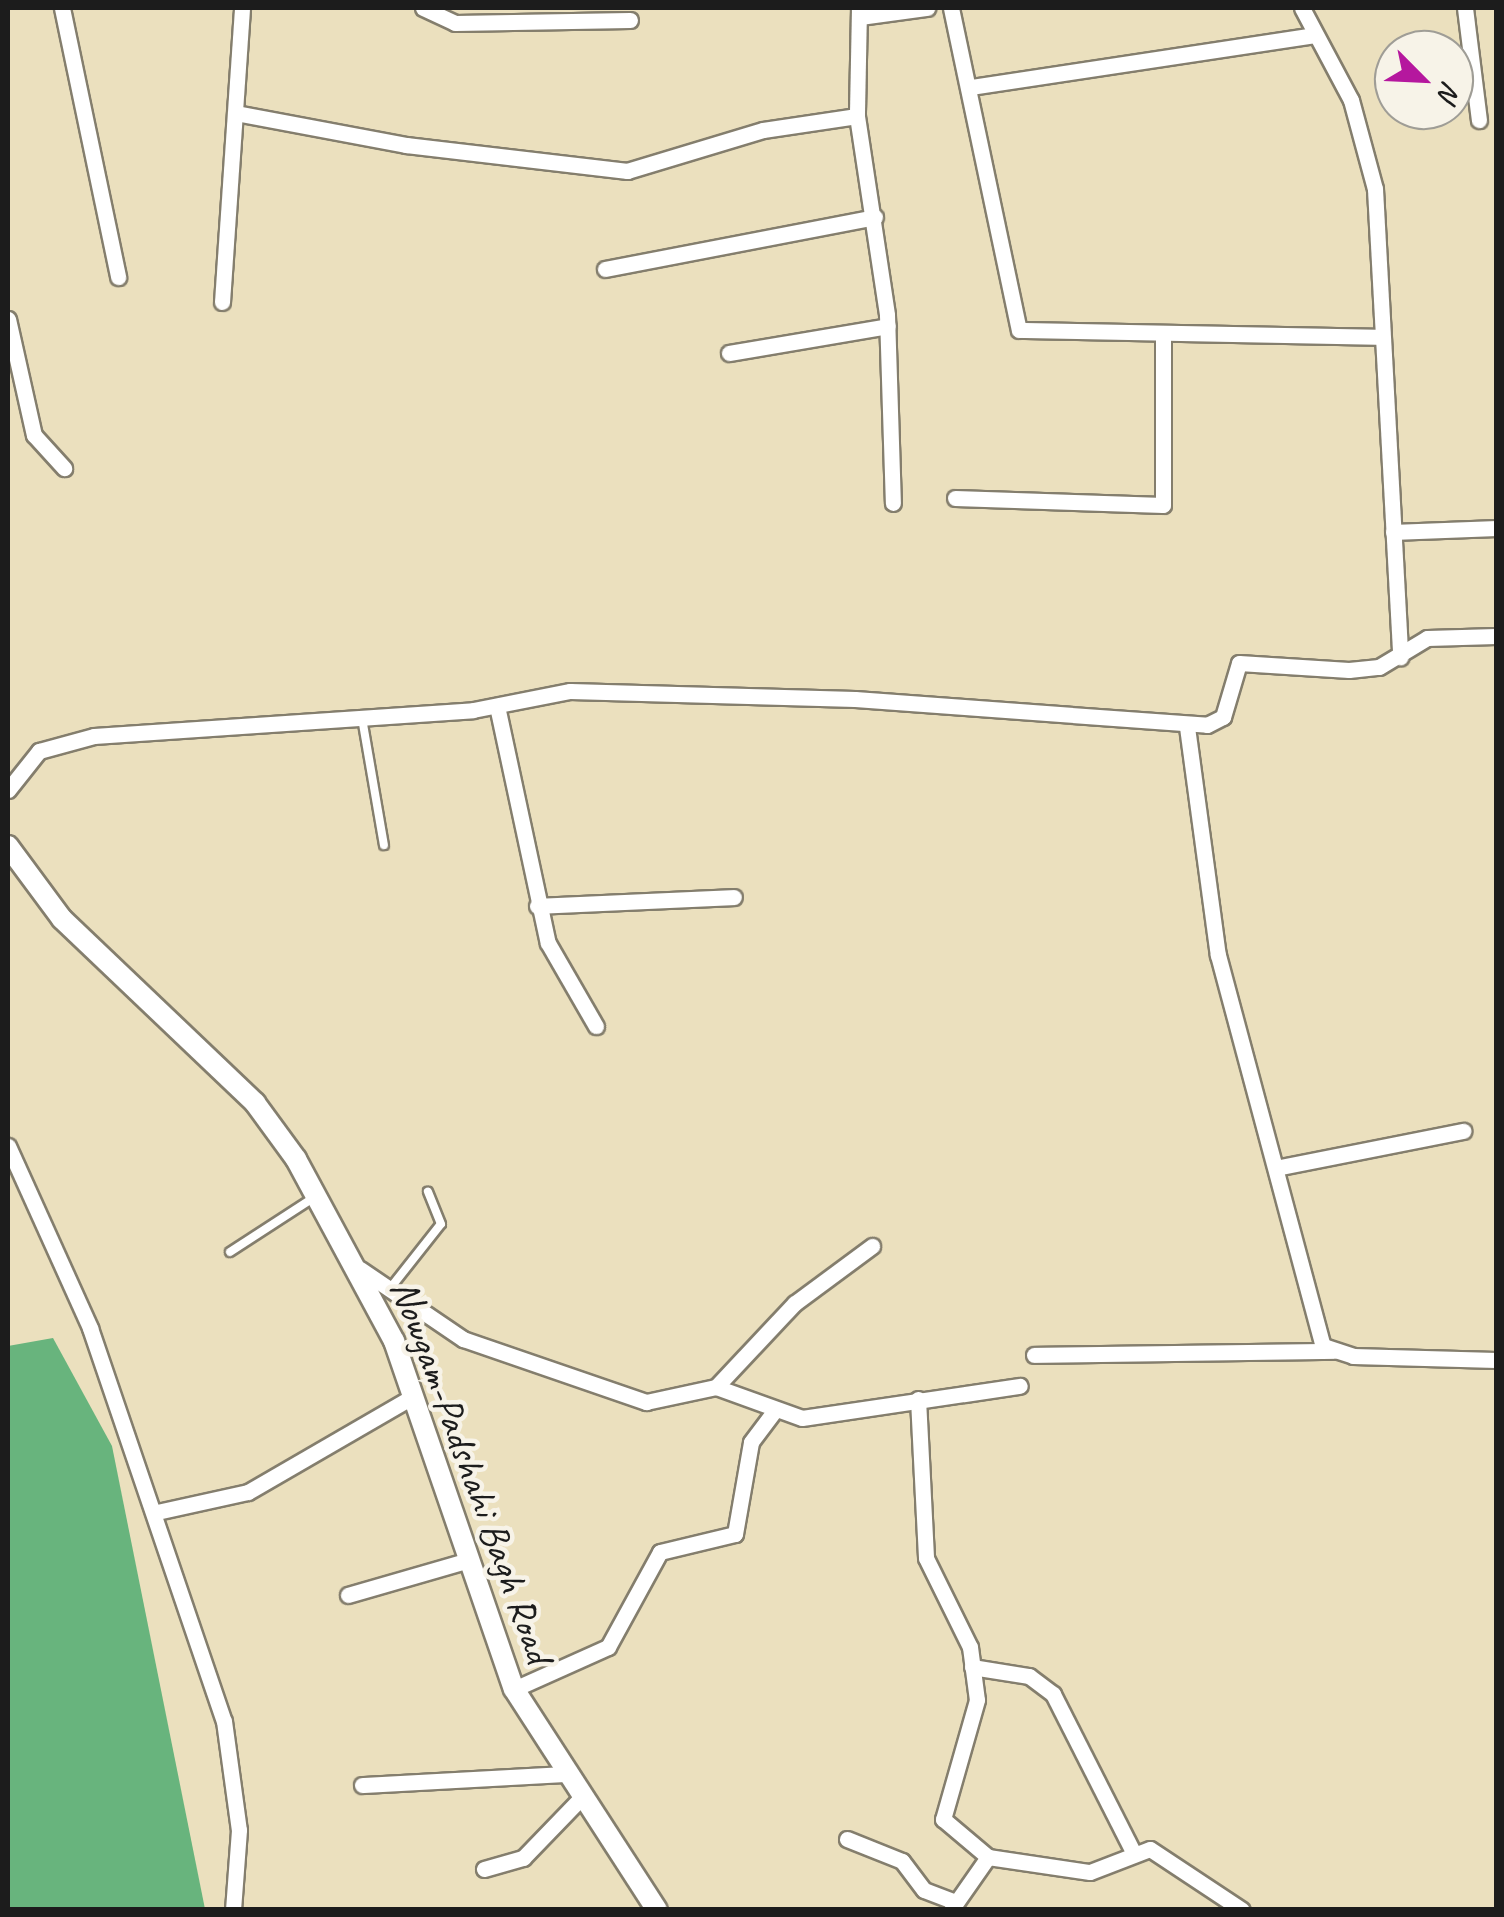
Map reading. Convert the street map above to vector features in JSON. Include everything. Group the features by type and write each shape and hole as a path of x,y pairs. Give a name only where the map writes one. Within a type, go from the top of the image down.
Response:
{"main road":[{"name":"Nowgam-Padshahi Bagh Road","path":"8,846 62,919 255,1103 317,1195 360,1269 412,1397 466,1561 514,1689 562,1774 657,1910"}],"street":[{"path":"62,8 118,277"},
{"path":"222,302 241,114 242,8"},
{"path":"422,8 446,22 523,15 630,20"},
{"path":"893,503 888,326 857,116 859,12 927,8"},
{"path":"951,8 971,87 1014,325 1031,334 1380,337"},
{"path":"1302,8 1351,100 1368,155 1400,657"},
{"path":"1465,8 1479,120"},
{"path":"971,87 1314,35"},
{"path":"241,114 406,146 628,170 763,130 857,116"},
{"path":"605,268 875,218"},
{"path":"8,319 34,435 64,468"},
{"path":"730,354 888,326"},
{"path":"956,498 1162,505 1162,337"},
{"path":"1392,532 1496,528"},
{"path":"8,790 30,756 60,743 497,706 570,691 720,692 1188,727 1223,717 1239,663 1350,670 1400,657 1427,638 1496,636"},
{"path":"497,706 537,906 596,1026"},
{"path":"1188,727 1218,955 1280,1167 1320,1340 1332,1352"},
{"path":"537,906 734,897"},
{"path":"1280,1167 1463,1131"},
{"path":"8,1146 90,1328 157,1512 235,1768 233,1910"},
{"path":"360,1269 462,1339 635,1398 661,1402 716,1387 795,1303 872,1246"},
{"path":"1034,1354 1332,1352 1496,1360"},
{"path":"716,1387 773,1414 802,1418 1020,1386"},
{"path":"157,1512 248,1492 412,1397"},
{"path":"918,1399 926,1558 972,1667 976,1715 942,1811 988,1857 1090,1872 1134,1854 1166,1850 1242,1910"},
{"path":"514,1689 608,1647 654,1557 735,1534 751,1442 773,1414"},
{"path":"348,1595 466,1561"},
{"path":"972,1667 1029,1676 1053,1694 1134,1854"},
{"path":"362,1784 562,1774"},
{"path":"484,1868 523,1858 580,1798"},
{"path":"847,1839 907,1864 924,1890 953,1906 988,1857"}],"lane":[{"path":"362,718 384,845"},
{"path":"388,1291 440,1224 428,1191"},
{"path":"230,1252 317,1195"}],"green space":[{"path":"53,1338 112,1446 205,1909 8,1909 8,1346"}]}
